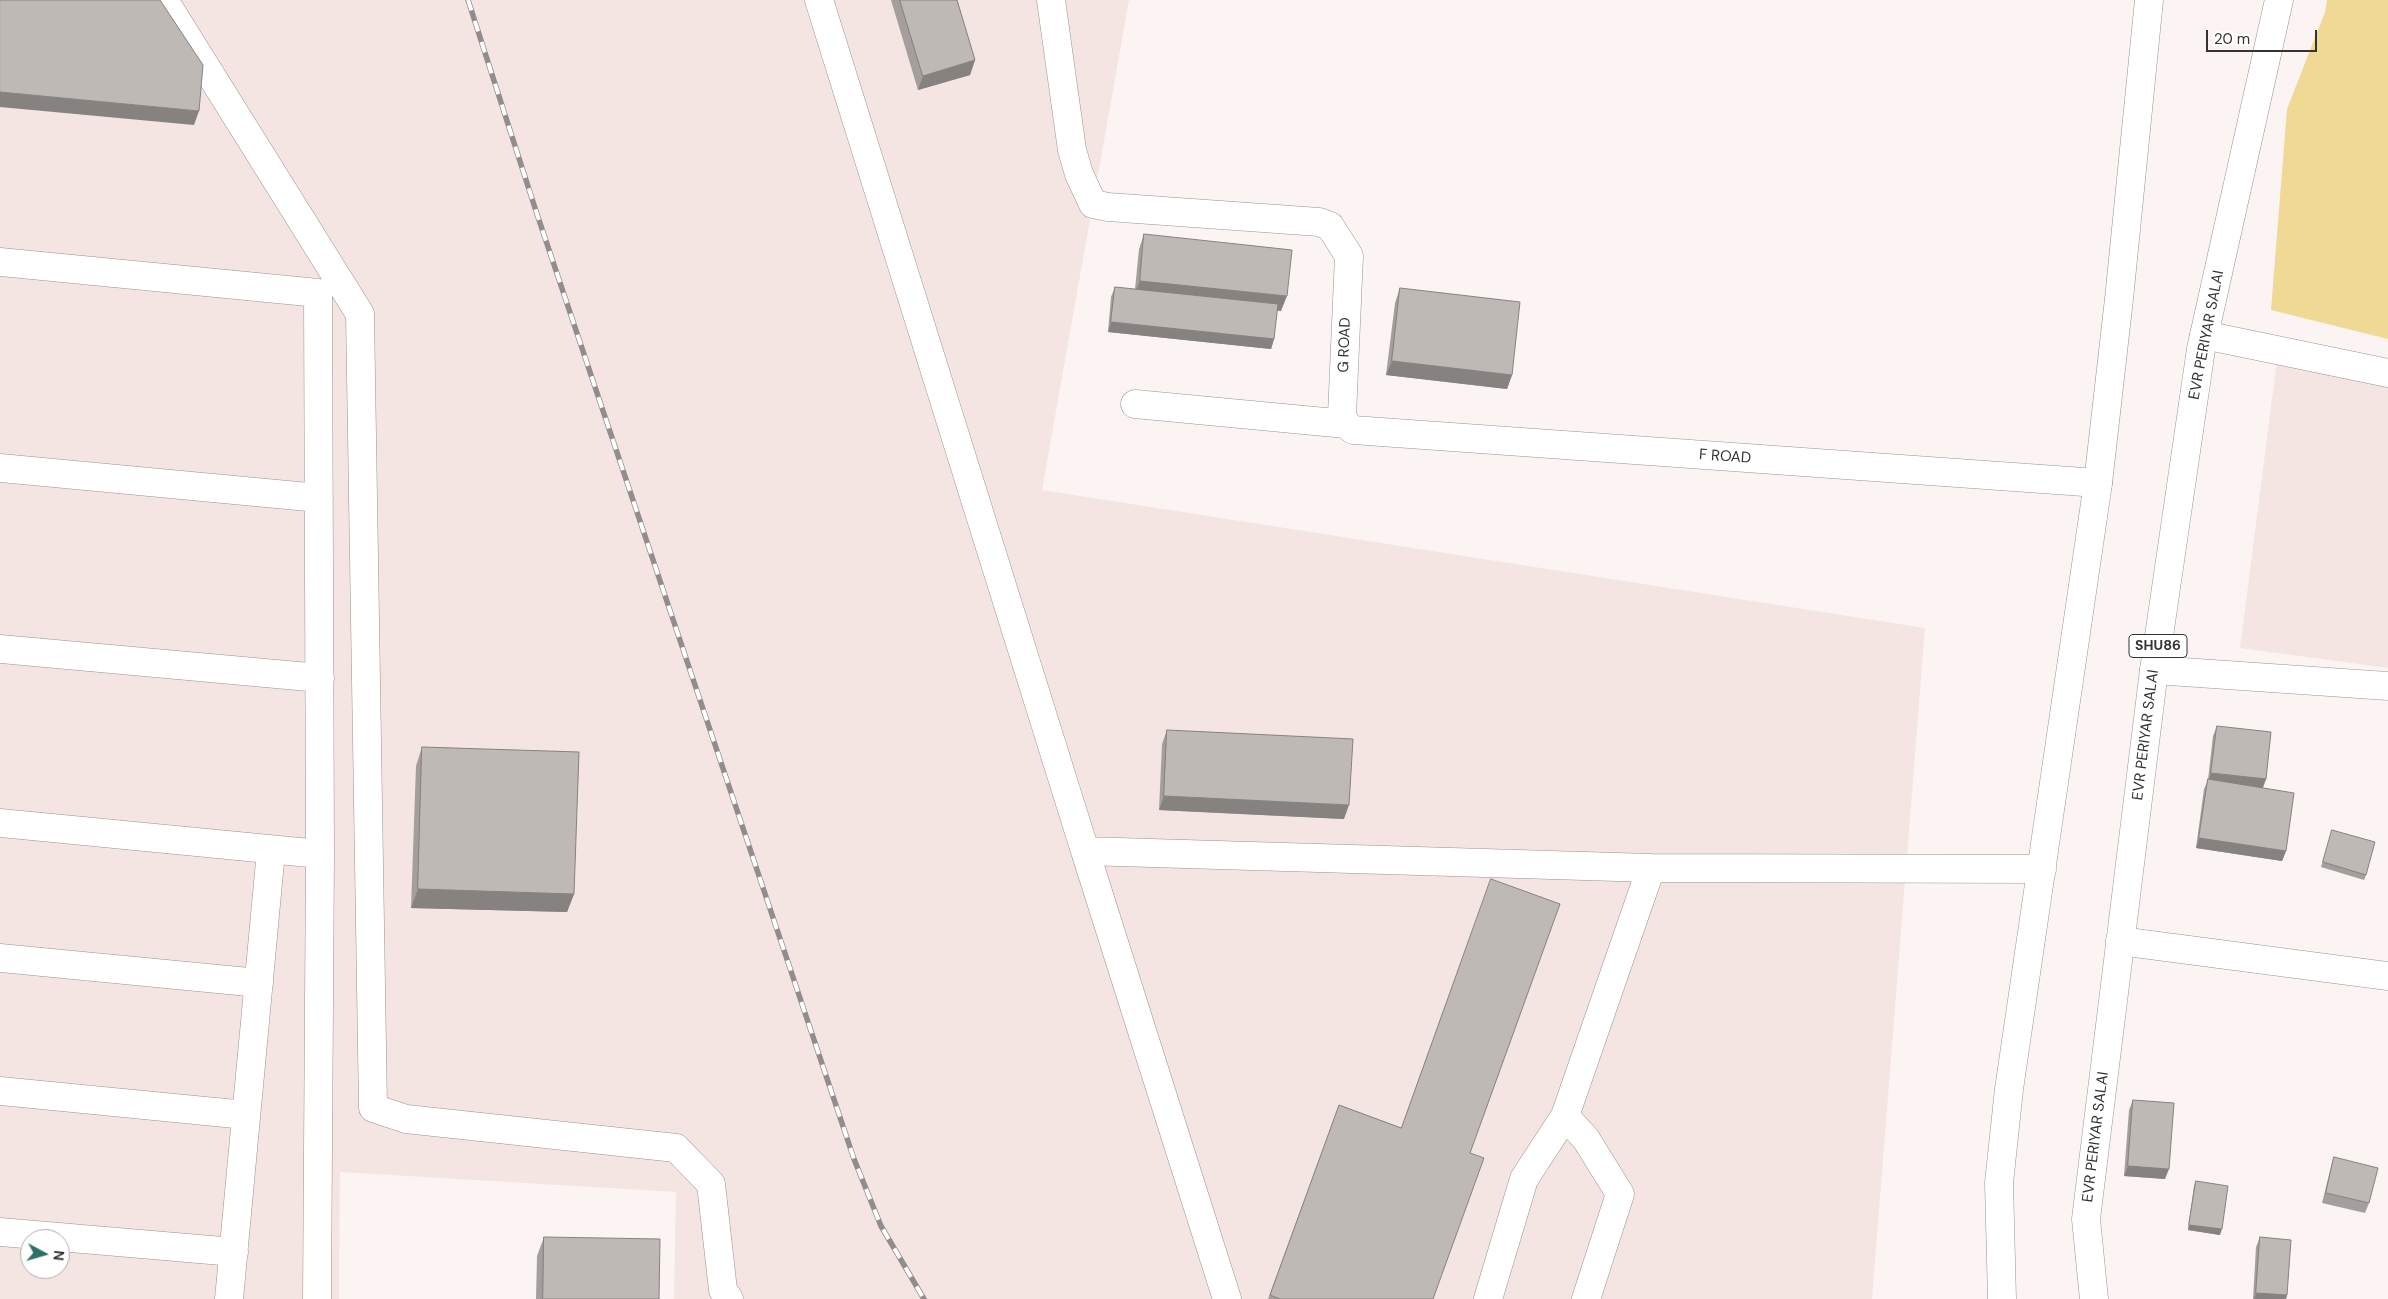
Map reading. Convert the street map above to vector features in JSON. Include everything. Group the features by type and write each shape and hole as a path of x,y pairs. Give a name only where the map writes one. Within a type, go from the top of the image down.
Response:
{"main road":[{"path":"164,0 360,314 373,1108 406,1119 676,1148 711,1184 723,1290 729,1299"},
{"path":"819,0 1227,1299"},
{"name":"G ROAD","path":"1051,0 1072,150 1078,174 1093,204 1108,207 1319,222 1330,226 1349,256 1342,415 1350,427"},
{"path":"2002,1299 1999,1183 2009,1089 2098,483 2119,299 2148,0"},
{"name":"EVR PERIYAR SALAI","path":"2094,1299 2086,1219 2154,670 2204,335 2274,1"},
{"path":"0,262 318,293 320,854 317,1299"},
{"path":"2204,335 2388,373"},
{"name":"F ROAD","path":"1135,404 1350,427 2098,483"},
{"path":"0,468 319,498"},
{"path":"0,649 320,678"},
{"path":"2154,670 2388,686"},
{"path":"0,823 271,851 320,854"},
{"path":"229,1299 271,851"},
{"path":"1085,851 1651,868 2042,869"},
{"path":"1488,1299 1524,1180 1566,1116 1651,868"},
{"path":"2120,941 2388,976"},
{"path":"0,958 259,983"},
{"path":"0,1091 246,1115"},
{"path":"1566,1116 1586,1139 1620,1194 1586,1299"},
{"path":"0,1232 234,1252"}],"shaded area":[{"path":"0,0 1129,0 1042,490 1925,628 1872,1299 674,1299 676,1192 340,1172 339,1299 0,1299"},
{"path":"2327,0 2388,0 2388,339 2271,310 2287,109 2325,12"},
{"path":"2277,360 2388,383 2388,668 2240,648"}],"building":[{"path":"0,0 160,0 203,65 199,111 0,92"},
{"path":"900,0 957,0 975,60 923,76"},
{"path":"1144,234 1292,250 1287,296 1140,281"},
{"path":"1115,287 1278,304 1274,339 1111,322"},
{"path":"1400,288 1520,302 1512,375 1392,361"},
{"path":"2217,726 2271,732 2266,779 2211,773"},
{"path":"1167,730 1353,739 1349,805 1164,796"},
{"path":"422,747 579,752 574,894 418,889"},
{"path":"2208,779 2294,793 2286,851 2199,838"},
{"path":"2332,830 2375,842 2366,875 2323,862"},
{"path":"1491,879 1560,904 1470,1153 1484,1158 1433,1299 1280,1299 1270,1295 1339,1105 1401,1128"},
{"path":"2133,1100 2174,1103 2169,1169 2128,1166"},
{"path":"2334,1157 2378,1168 2369,1203 2326,1193"},
{"path":"2196,1181 2228,1186 2222,1229 2189,1225"},
{"path":"544,1237 660,1239 659,1299 543,1299"},
{"path":"2260,1237 2291,1240 2287,1295 2256,1293"}],"railway":[{"path":"468,0 536,211 854,1159 881,1226 924,1299"}]}
